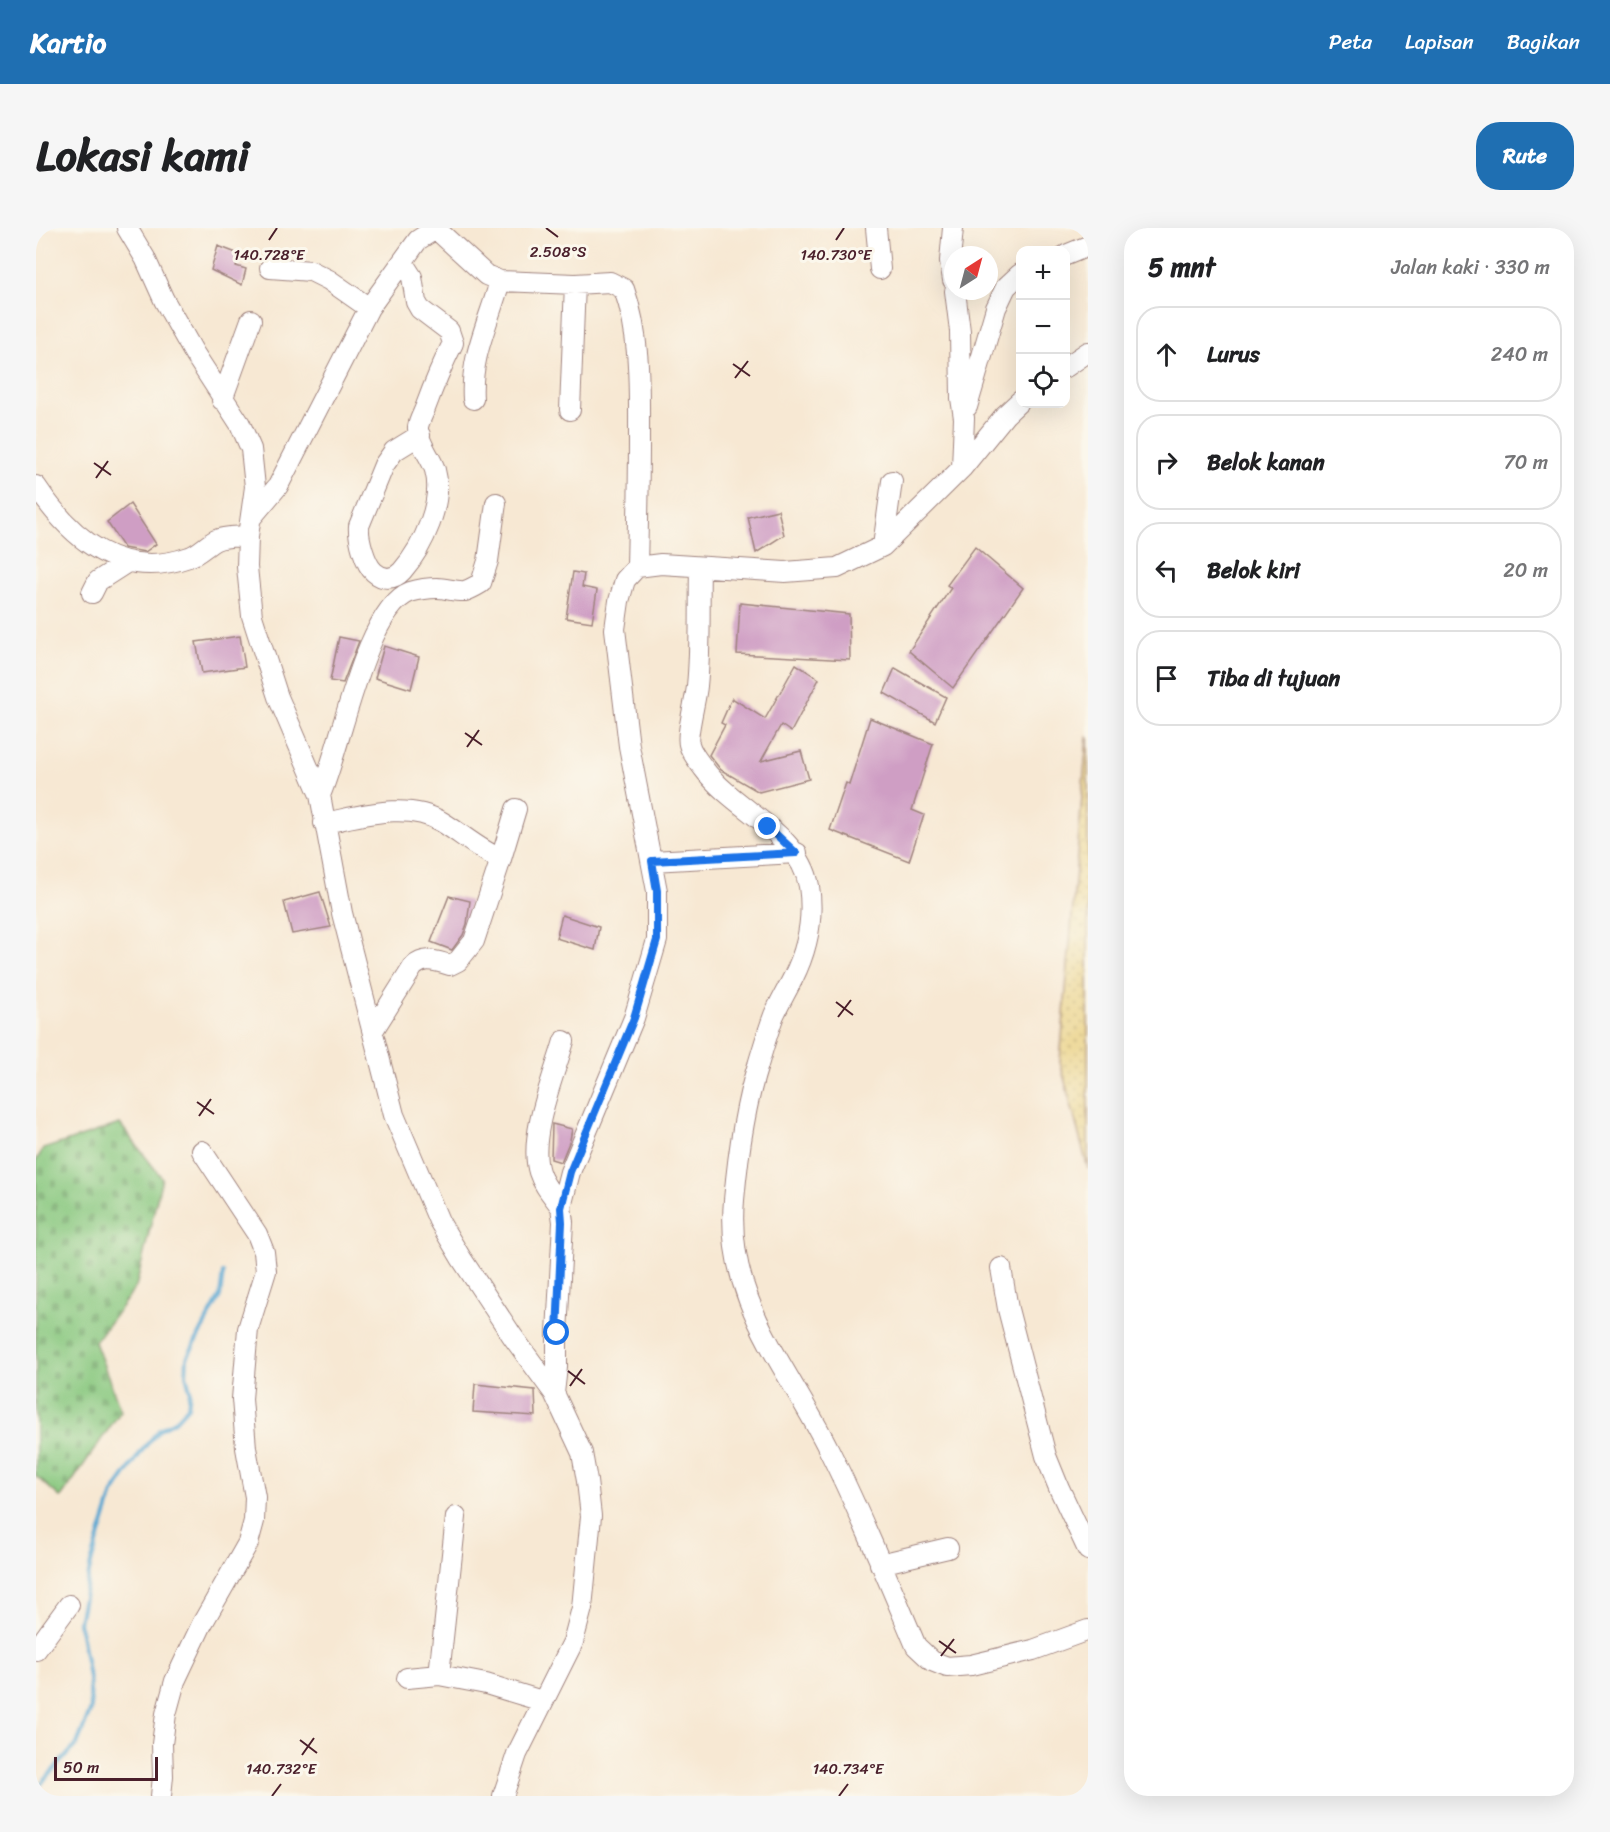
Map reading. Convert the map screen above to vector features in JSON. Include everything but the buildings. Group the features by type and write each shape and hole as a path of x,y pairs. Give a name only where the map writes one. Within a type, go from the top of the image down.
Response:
{"street":[{"path":"127,228 145,258 169,309 222,400 240,424 251,449 255,487 249,528 247,567 252,616 278,697 320,795 342,913 374,1029 379,1060 394,1115 439,1221 513,1337 554,1393 582,1453 591,1516 582,1608 573,1642 517,1754 503,1796"},
{"path":"36,486 52,511 88,542 108,557 126,563 174,562 197,554 215,541 249,528 278,486 369,308 403,263 418,234 437,228 486,275 500,281 575,284 610,282 624,289 630,304 637,345 639,395 637,567"},
{"path":"876,228 880,269"},
{"path":"951,246 953,228"},
{"path":"1070,253 1088,246"},
{"path":"403,263 412,277 416,302 420,309 449,331 453,342 418,428 435,470 435,508 425,536 409,563 398,575 381,578 371,570 358,535 359,526 384,465 394,451 420,435"},
{"path":"270,268 310,271 329,280 369,308"},
{"path":"964,418 996,308 1006,287 1016,278"},
{"path":"472,399 471,379 474,359 500,281"},
{"path":"570,410 575,284"},
{"path":"956,300 960,331 961,398 964,418 962,468"},
{"path":"222,400 251,320"},
{"path":"1070,365 1088,352"},
{"path":"554,1393 557,1367 561,1208 570,1172 634,1018 657,940 657,891 629,746 615,629 625,580 637,567 662,564 785,572 837,568 883,546 962,468 1016,405"},
{"path":"883,546 892,481"},
{"path":"320,795 329,775 367,652 384,616 393,604 409,592 436,588 463,591 481,583 488,561 496,503"},
{"path":"92,593 98,581 126,563"},
{"path":"700,567 698,682 688,742 714,782 729,797 782,838 796,853 804,865 809,884 812,923 799,966 775,1013 756,1069 742,1133 734,1203 736,1258 740,1278 757,1322 830,1451 916,1646 932,1661 947,1667 972,1665 1034,1650 1088,1630"},
{"path":"374,1029 413,967 427,959 450,965 458,961 474,941 516,809"},
{"path":"324,823 394,811 415,812 441,821 486,853 501,859"},
{"path":"652,861 796,853"},
{"path":"561,1208 539,1172 535,1150 540,1124 564,1041"},
{"path":"161,1796 162,1744 166,1714 175,1681 202,1624 248,1543 254,1521 255,1497 246,1448 242,1399 248,1329 267,1270 264,1252 257,1234 202,1151"},
{"path":"1001,1268 1008,1309 1046,1456 1088,1550"},
{"path":"440,1675 456,1517"},
{"path":"880,1564 948,1548"},
{"path":"36,1650 69,1605"},
{"path":"407,1678 440,1675 486,1684 542,1701"}],"sand":[{"path":"1088,737 1088,1169 1060,1062"}],"green space":[{"path":"120,1124 162,1178 136,1287 95,1342 121,1411 61,1498 36,1476 36,1161 43,1149"}],"waterway":[{"path":"36,1789 77,1744 91,1709 89,1678 79,1622 91,1563 113,1493 143,1449 160,1429 175,1421 188,1407 190,1390 186,1375 187,1358 220,1296 223,1273"}],"route":[{"path":"557,1333 561,1208 570,1172 634,1018 657,940 657,891 652,861 796,853 768,827"}]}
